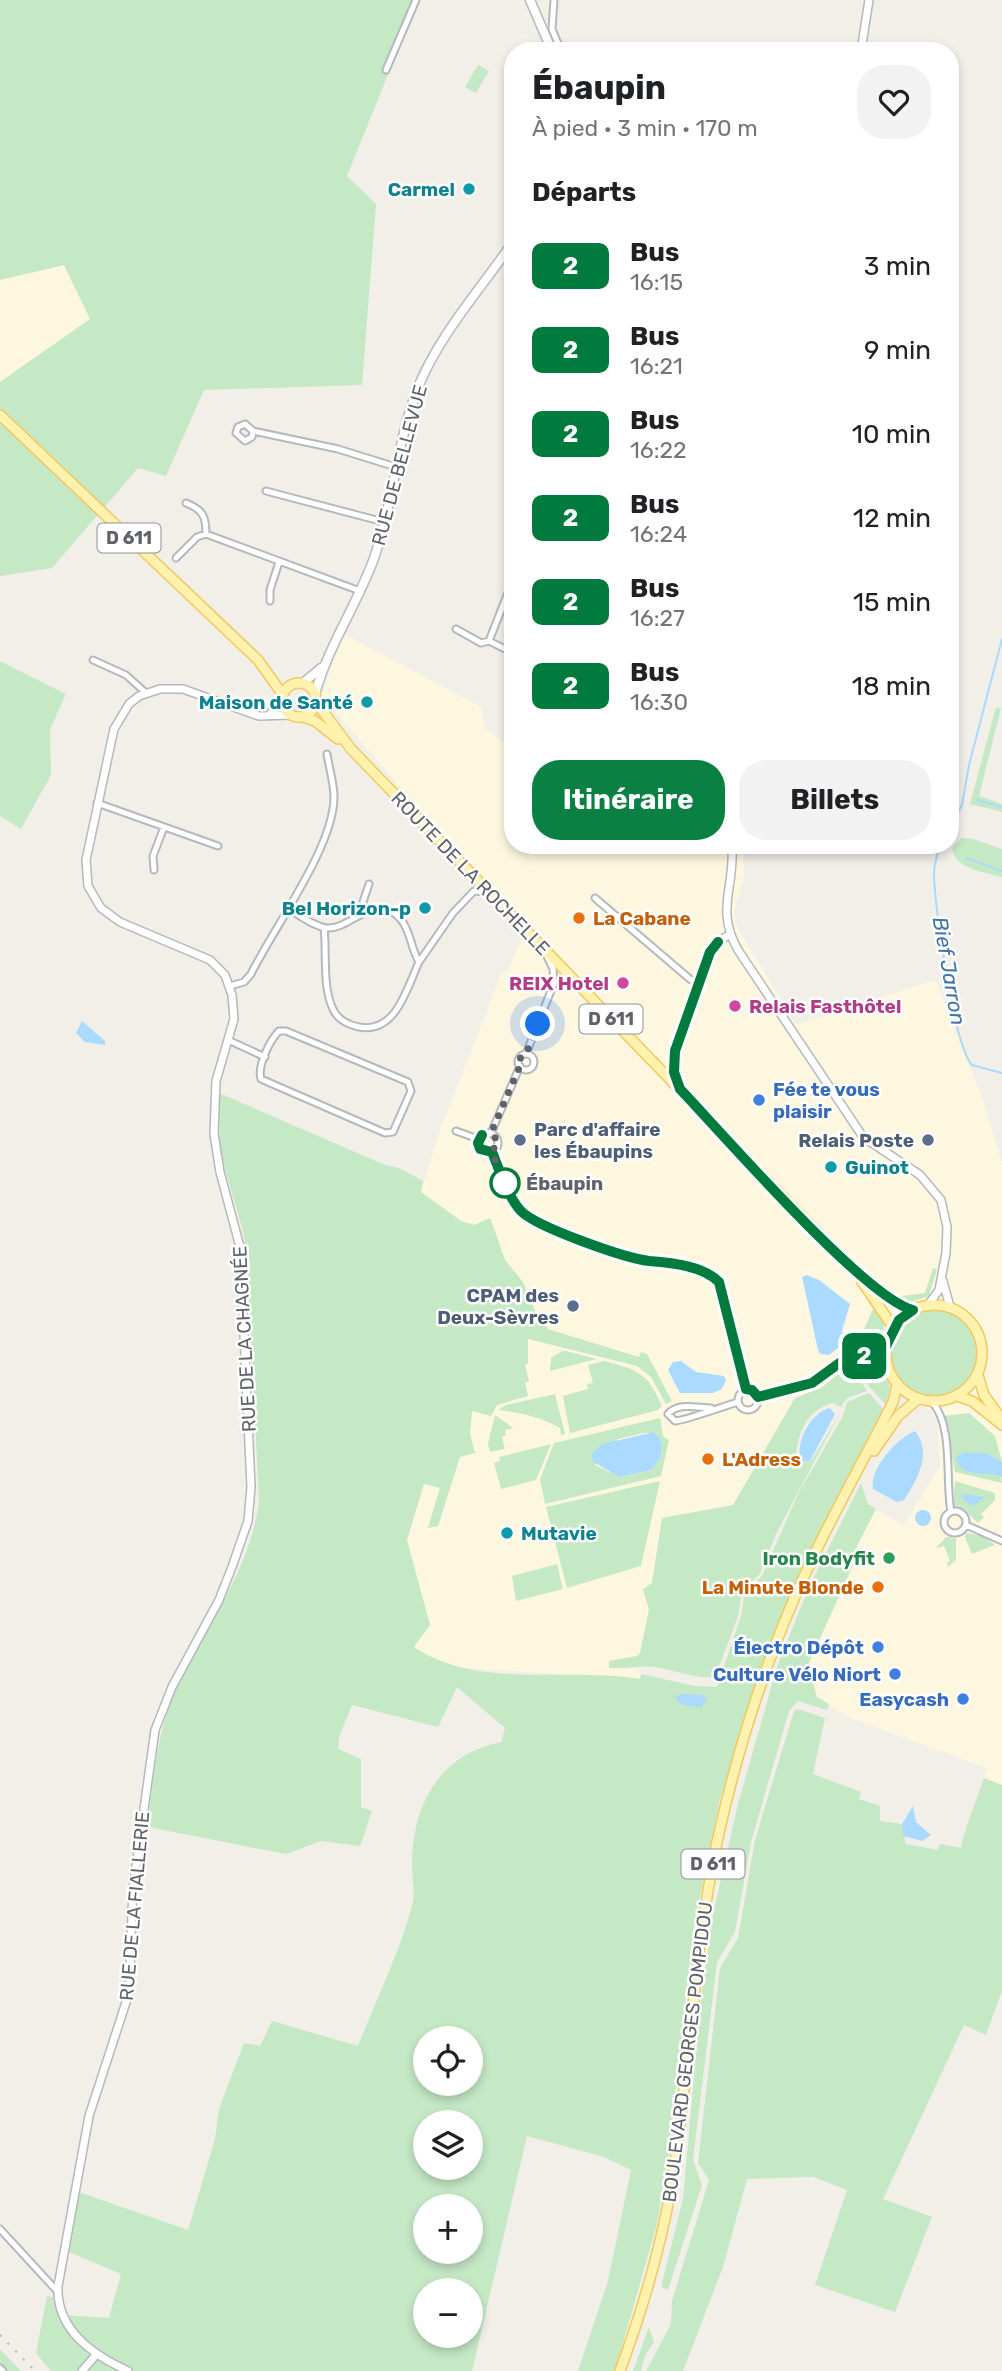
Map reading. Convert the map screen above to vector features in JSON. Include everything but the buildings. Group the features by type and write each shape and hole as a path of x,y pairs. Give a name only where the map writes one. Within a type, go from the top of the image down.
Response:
{"main road":[{"path":"530,0 548,42"},
{"name":"RUE DE BELLEVUE","path":"316,698 325,663 360,592 384,522 410,413 433,359 504,255"},
{"name":"D 611","path":"0,415 258,660 298,683"},
{"name":"D 611","path":"258,660 282,698"},
{"name":"RUE DE BELLEVUE","path":"298,683 314,677 325,663"},
{"path":"298,683 316,698 312,712 303,717 291,715 282,698 298,683"},
{"name":"ROUTE DE LA ROCHELLE","path":"316,698 351,748 854,1270 898,1305 913,1310"},
{"name":"ROUTE DE LA ROCHELLE","path":"303,717 315,721 351,748"},
{"name":"ROUTE DE LA ROCHELLE","path":"854,1270 893,1327"},
{"path":"928,1305 950,1307 966,1316 977,1331 983,1357 978,1375 957,1396 932,1402 918,1399 897,1385 887,1366 886,1346 893,1327 913,1310 928,1305"},
{"path":"978,1375 984,1395 1002,1423"},
{"name":"BOULEVARD GEORGES POMPIDOU","path":"622,2371 646,2294 668,2204 700,1940 717,1843 735,1768 758,1695 796,1595 893,1402 897,1385"},
{"path":"957,1396 972,1401 1002,1423"},
{"name":"BOULEVARD GEORGES POMPIDOU","path":"622,2371 648,2304 669,2223 682,2139 708,1916 740,1769 765,1687 805,1586 869,1460 898,1416 918,1399"}],"street":[{"path":"386,70 416,0"},
{"path":"554,0 552,29 557,42"},
{"path":"862,42 869,0"},
{"path":"253,431 338,449 396,467"},
{"path":"266,491 384,522"},
{"path":"186,503 200,509 206,518 206,534"},
{"path":"176,558 197,537 206,534 360,592"},
{"path":"270,601 270,590 279,562"},
{"path":"489,641 504,603"},
{"path":"456,629 481,643 489,641 504,648"},
{"path":"93,660 126,675 146,693"},
{"path":"291,715 265,717 183,689 160,689 146,693 129,704 114,729 86,868 88,886 97,903 120,922 202,955 221,971 230,986 248,978 318,848 332,813 334,798 327,754"},
{"path":"265,717 282,698"},
{"path":"97,803 218,846"},
{"path":"154,870 153,856 164,827"},
{"path":"732,854 732,877 725,914 730,935 863,1137 879,1151 920,1175 936,1193 947,1227 942,1276 936,1296 928,1305"},
{"path":"365,911 363,902 369,884"},
{"path":"324,928 330,1000 337,1015 353,1025 378,1026 394,1014 419,962 470,893 482,890 494,896"},
{"path":"595,898 691,980 699,982"},
{"path":"287,908 324,928 342,926 365,911 383,910 397,916 407,929 419,962"},
{"path":"680,1089 674,1072 674,1058 692,1002 713,946 730,935"},
{"path":"491,1133 520,1066 519,1059 526,1054 554,983 553,969 543,948"},
{"name":"RUE DE LA CHAGNÉE","path":"227,1579 244,1534 251,1501 240,1247 220,1172 214,1133 216,1081 234,1011 230,986"},
{"path":"286,1031 406,1081 411,1091 395,1129 385,1133 263,1080 259,1075 265,1057 277,1033 286,1031"},
{"path":"228,1041 265,1057"},
{"path":"520,1066 525,1069 533,1066 533,1057 526,1054"},
{"path":"456,1131 478,1139"},
{"path":"478,1139 485,1133 491,1133 498,1141 492,1152"},
{"path":"478,1139 482,1152 492,1152"},
{"path":"492,1152 517,1206 533,1220 635,1257 669,1262 713,1276 719,1282 746,1389"},
{"path":"942,1276 950,1307"},
{"path":"758,1397 812,1383 845,1359 877,1354 886,1346"},
{"path":"834,1367 870,1363 887,1366"},
{"path":"746,1389 752,1390 758,1397"},
{"path":"746,1389 739,1396 738,1402 742,1408 751,1410 756,1406 758,1397"},
{"path":"711,1408 683,1407 672,1409 668,1414 678,1422 711,1408 738,1402"},
{"path":"932,1402 938,1409 944,1436 951,1512 943,1521 947,1531 959,1533 966,1525"},
{"path":"951,1512 961,1513 966,1525 1002,1541"},
{"name":"RUE DE LA FIALLERIE","path":"58,2292 89,2116 129,1993 134,1888 155,1730 172,1687 227,1579"},
{"path":"0,2229 58,2292 63,2314 94,2356 128,2371"},
{"path":"82,2371 94,2356"}],"shaded area":[{"path":"64,265 90,319 0,382 0,280"},
{"path":"343,634 482,707 485,728 504,742 504,854 743,854 744,875 734,913 736,925 796,1025 935,980 981,1095 1002,1162 1002,1462 993,1455 962,1453 1002,1477 1002,1785 984,1778 987,1768 848,1717 817,1697 808,1665 853,1565 853,1554 876,1509 904,1525 940,1466 937,1424 932,1411 890,1386 882,1370 858,1368 858,1372 841,1373 821,1388 795,1398 733,1505 662,1518 652,1583 643,1590 649,1610 640,1653 637,1656 610,1661 610,1668 637,1669 641,1674 640,1679 461,1668 432,1659 414,1647 430,1625 407,1540 424,1483 440,1487 428,1527 438,1526 460,1457 475,1453 470,1434 472,1411 518,1315 538,1318 523,1282 505,1260 495,1229 461,1221 421,1192 440,1130 501,975 510,967 527,922 469,866 321,696","holes":["802,1277 819,1280 850,1304 842,1340 818,1350","684,1363 696,1372 720,1375 722,1389 713,1393 680,1393 672,1382"]}],"green space":[{"path":"0,0 418,0 347,176 376,204 362,385 204,390 166,476 138,468 52,568 0,576 0,382 90,319 64,265 0,280"},
{"path":"478,65 489,71 476,93 465,87"},
{"path":"0,661 66,694 50,729 51,775 21,829 0,816"},
{"path":"996,707 1001,708 979,796 1002,804 1002,812 970,804"},
{"path":"970,838 1002,849 1002,877 971,868 958,861 954,854 959,854 959,840"},
{"path":"219,1093 385,1165 399,1168 423,1181 421,1192 461,1221 474,1225 490,1218 505,1260 523,1282 538,1318 542,1318 548,1329 639,1357 641,1352 647,1354 672,1401 666,1404 651,1377 637,1366 528,1339 528,1363 525,1365 529,1381 525,1383 528,1396 497,1405 491,1416 472,1411 470,1434 475,1453 460,1457 438,1526 428,1528 440,1488 424,1484 407,1540 430,1625 414,1647 467,1669 524,1675 640,1679 641,1674 695,1686 717,1687 742,1613 744,1593 762,1576 799,1492 842,1418 847,1402 869,1393 883,1409 814,1542 786,1605 753,1695 719,1803 693,1931 668,2160 657,2224 615,2371 578,2371 608,2281 631,2170 604,2157 527,2136 483,2324 483,2278 413,2278 413,2348 477,2348 472,2371 51,2371 36,2353 47,2296 53,2297 61,2315 109,2318 121,2274 69,2252 77,2205 69,2203 70,2189 188,2230 215,2139 219,2109 244,2043 260,2046 272,2021 358,2046 394,1959 412,1906 414,1837 426,1799 448,1768 480,1748 501,1742 505,1728 457,1687 438,1727 352,1705 339,1737 338,1749 361,1759 361,1807 372,1811 360,1846 321,1841 286,1854 148,1827 155,1769 167,1712 182,1676 239,1570 255,1525 259,1501 247,1259 243,1231 220,1152"},
{"path":"933,1268 937,1269 929,1296 908,1303 894,1297 925,1293"},
{"path":"874,1307 884,1324 882,1336 876,1348 860,1354 865,1327"},
{"path":"934,1309 951,1313 965,1322 974,1336 978,1353 974,1370 965,1384 951,1393 934,1397 917,1393 903,1384 894,1370 890,1353 894,1336 903,1322 917,1313"},
{"path":"562,1351 597,1359 550,1371 551,1358"},
{"path":"604,1361 640,1374 651,1386 662,1406 658,1410 570,1433 563,1396 588,1389 587,1384 593,1383 588,1365"},
{"path":"880,1366 890,1386 886,1405 860,1376 858,1368"},
{"path":"855,1372 867,1391 847,1398 841,1407 833,1403 817,1410 802,1430 796,1456 801,1463 811,1461 839,1415 776,1534 760,1574 742,1590 738,1617 715,1677 692,1676 662,1668 609,1668 609,1661 637,1656 640,1653 649,1610 643,1589 652,1583 662,1518 733,1505 795,1398 821,1388 837,1375"},
{"path":"555,1394 565,1434 561,1435 560,1428 538,1418 498,1410 506,1405"},
{"path":"969,1413 995,1436 1002,1462 987,1453 962,1453 986,1473 1001,1476 1002,1483 955,1472 944,1416"},
{"path":"495,1415 513,1428 505,1430 506,1435 502,1437 505,1449 490,1452 488,1443"},
{"path":"660,1418 663,1436 669,1440 661,1476 545,1504 540,1479 554,1443","holes":["656,1433 661,1452 651,1470 621,1477 595,1465 618,1439"]},
{"path":"551,1444 536,1480 501,1489 494,1463 500,1461 499,1457"},
{"path":"660,1481 641,1566 567,1588 546,1507"},
{"path":"955,1481 995,1493 995,1500 981,1514 984,1517 978,1523 964,1509 953,1507"},
{"path":"861,1483 868,1504 876,1509 853,1554 853,1565 808,1665 817,1697 829,1704 827,1710 798,1701 789,1711 751,1842 735,1932 717,1962 693,2160 702,2185 668,2290 661,2287 683,2199 701,1998 713,1914 738,1804 777,1667 808,1589"},
{"path":"966,1533 983,1536 995,1545 972,1554"},
{"path":"946,1537 956,1538 956,1560 948,1567 947,1562 950,1561 944,1546 936,1548"},
{"path":"557,1564 563,1589 516,1601 512,1576"},
{"path":"798,1709 825,1718 813,1774 861,1792 859,1799 880,1806 880,1821 902,1824 906,1844 938,1850 940,1844 961,1848 984,1778 1002,1785 1002,1991 986,2035 964,2025 883,2199 932,2217 895,2312 815,2285 847,2190 814,2177 747,2179 723,2267 683,2371 646,2371 671,2324 672,2301 709,2180 698,2163 720,1968 738,1938 755,1840 794,1711"},
{"path":"649,2327 654,2342 645,2356 641,2371 633,2371"},
{"path":"0,2349 21,2371 8,2371 0,2364"}],"water":[{"path":"82,1021 105,1041 105,1045 85,1042 76,1033"},
{"path":"807,1275 819,1280 850,1304 842,1329 843,1344 829,1355 820,1354 818,1350 802,1277"},
{"path":"681,1361 696,1372 724,1376 726,1380 722,1389 713,1393 680,1393 668,1370 673,1362"},
{"path":"830,1408 835,1414 810,1461 802,1462 800,1447 810,1422"},
{"path":"915,1431 923,1448 921,1466 904,1500 897,1502 873,1489 875,1472 893,1447"},
{"path":"654,1432 661,1441 662,1451 651,1470 620,1477 593,1462 592,1454 602,1444"},
{"path":"962,1453 987,1453 1002,1462 1002,1477 963,1469 956,1458"},
{"path":"962,1494 985,1497 973,1506 965,1501"},
{"path":"920,1510 926,1510 931,1518 929,1524 920,1526 915,1521 915,1515"},
{"path":"682,1694 704,1695 707,1700 701,1708 680,1704 675,1697"},
{"path":"913,1806 916,1822 931,1835 922,1841 903,1836 902,1824"}],"waterway":[{"name":"Bief Jarron","path":"959,810 1002,639"},
{"path":"977,800 1002,807"},
{"name":"Bief Jarron","path":"938,854 934,869 935,893 942,945 952,1005 965,1053 972,1065 1002,1073"},
{"path":"966,858 1002,871"}],"railway":[{"path":"0,2335 35,2371"}],"bus line":[{"name":"2","path":"482,1135 478,1139 478,1146 482,1152 492,1152 513,1199 527,1217 564,1234 635,1257 669,1262 713,1276 719,1282 746,1389 752,1390 758,1397 818,1381 845,1359 877,1354 886,1346 893,1327 905,1314 913,1310 898,1305 854,1270 680,1089 673,1066 677,1043 710,952 718,942"}],"place":[{"name":"Carmel","path":"469,189"},
{"name":"Maison de Santé","path":"367,702"},
{"name":"Bel Horizon-p","path":"425,908"},
{"name":"La Cabane","path":"579,918"},
{"name":"REIX Hotel","path":"623,983"},
{"name":"Relais Fasthôtel","path":"735,1006"},
{"name":"Fée te vous plaisir","path":"759,1100"},
{"name":"Parc d'affaire les Ébaupins","path":"520,1140"},
{"name":"Relais Poste","path":"928,1140"},
{"name":"Guinot","path":"831,1167"},
{"name":"Ébaupin","path":"505,1183"},
{"name":"CPAM des Deux-Sèvres","path":"573,1306"},
{"name":"L'Adress","path":"708,1459"},
{"name":"Mutavie","path":"507,1533"},
{"name":"Iron Bodyfit","path":"889,1558"},
{"name":"La Minute Blonde","path":"878,1587"},
{"name":"Électro Dépôt","path":"878,1647"},
{"name":"Culture Vélo Niort","path":"895,1674"},
{"name":"Easycash","path":"963,1699"}],"route":[{"path":"505,1183 492,1152 497,1148 498,1141 491,1133 520,1066 519,1059 526,1054 538,1024"}]}
